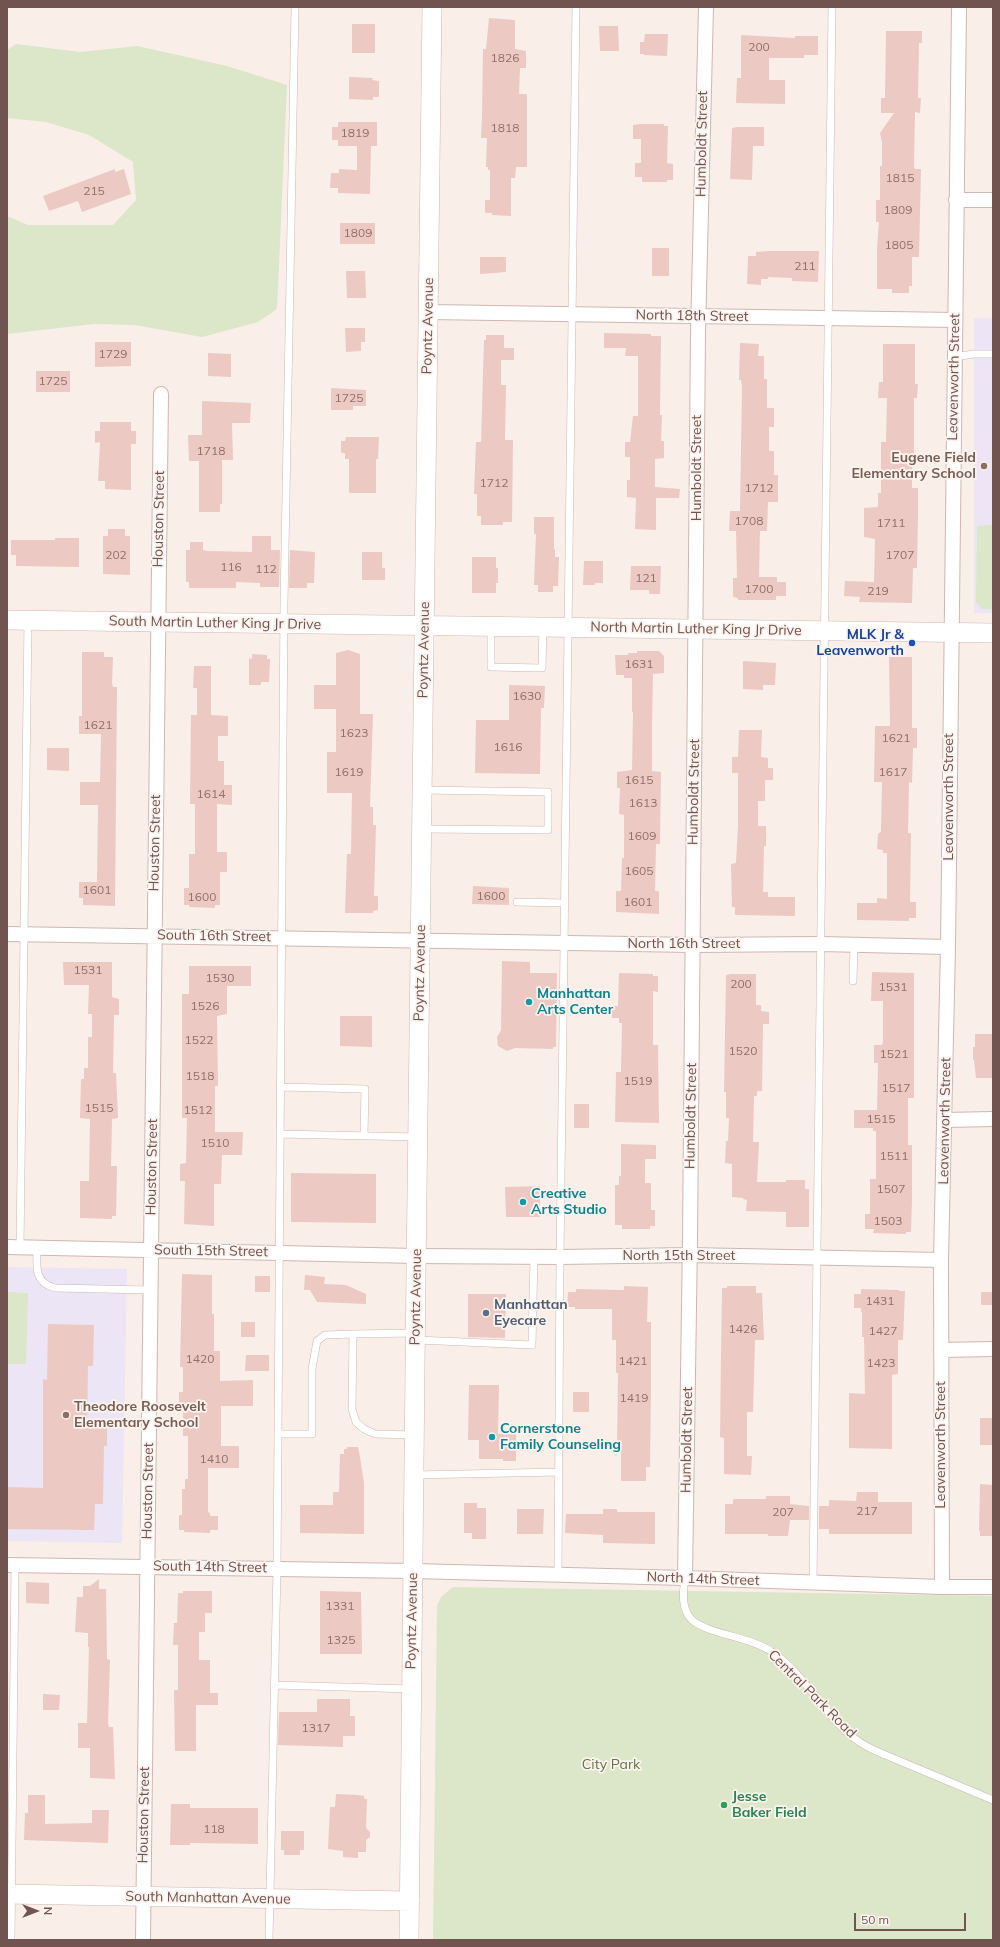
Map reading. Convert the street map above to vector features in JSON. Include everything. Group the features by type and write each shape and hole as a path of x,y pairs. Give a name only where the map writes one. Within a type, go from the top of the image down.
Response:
{"street":[{"name":"Poyntz Avenue","path":"409,1940 432,7"},
{"name":"Humboldt Street","path":"685,1578 693,945 698,316 706,7"},
{"name":"Leavenworth Street","path":"942,1587 941,1260 948,947 959,7"},
{"path":"956,200 993,200"},
{"name":"North 18th Street","path":"428,312 955,320"},
{"name":"Houston Street","path":"143,1940 160,394"},
{"name":"South Martin Luther King Jr Drive","path":"7,620 424,627"},
{"name":"North Martin Luther King Jr Drive","path":"424,627 542,627 993,633"},
{"name":"South 16th Street","path":"7,934 421,939"},
{"name":"North 16th Street","path":"421,939 693,945 821,944 948,947"},
{"path":"945,1120 993,1119"},
{"name":"South 15th Street","path":"14,1247 416,1256"},
{"name":"North 15th Street","path":"416,1256 560,1257 689,1255 941,1260"},
{"path":"941,1350 993,1349"},
{"name":"South 14th Street","path":"11,1565 413,1571"},
{"name":"North 14th Street","path":"413,1571 558,1576 685,1578 942,1587 993,1587"},
{"name":"South Manhattan Avenue","path":"10,1894 410,1901"}],"lane":[{"path":"269,1940 277,1568 283,937 284,624 295,7"},
{"path":"558,1576 560,1257 576,7"},
{"path":"812,1582 832,7"},
{"path":"954,357 974,354 993,354"},
{"path":"14,1247 25,934 28,620"},
{"path":"491,627 491,668 542,668 542,627"},
{"path":"422,790 548,792 548,830 422,829"},
{"path":"517,902 565,903"},
{"path":"853,982 854,945"},
{"path":"281,1087 365,1089 364,1135"},
{"path":"280,1134 418,1137"},
{"path":"37,1247 38,1276 45,1286 55,1288 150,1290"},
{"path":"278,1434 312,1434 312,1369 317,1341 325,1335 353,1334 415,1336 532,1345 534,1257"},
{"path":"353,1334 352,1409 356,1422 364,1430 374,1434 414,1435"},
{"path":"414,1475 559,1472"},
{"path":"11,1565 10,1894 12,1940"},
{"name":"Central Park Road","path":"685,1578 683,1593 686,1612 690,1617 702,1626 762,1645 773,1652 806,1685 853,1737 867,1747 993,1800"},
{"path":"274,1684 412,1689"}],"shaded area":[{"name":"Eugene Field Elementary School","path":"974,318 993,318 993,613 974,613"},
{"name":"Theodore Roosevelt Elementary School","path":"7,1267 127,1269 122,1543 7,1541"}],"green space":[{"path":"16,44 80,52 137,46 227,66 287,85 277,309 258,322 202,337 135,325 94,324 7,334 7,216 28,225 113,225 136,200 133,162 89,135 46,122 7,118 7,50"},
{"path":"993,525 993,609 982,609 976,602 977,526"},
{"path":"7,1292 28,1293 26,1364 7,1364"},
{"name":"City Park","path":"453,1587 993,1596 993,1940 433,1940 437,1606 441,1597"}],"building":[{"path":"489,18 515,20 515,49 526,51 526,68 520,68 519,94 527,94 527,167 516,167 515,178 511,178 511,216 485,213 485,200 490,200 490,170 486,167 487,138 481,138 483,49 486,49"},
{"path":"352,24 375,24 375,53 352,53"},
{"path":"599,26 618,26 619,51 600,51"},
{"path":"886,31 922,31 922,43 919,43 918,98 921,98 920,113 915,112 914,167 915,169 921,169 919,257 912,257 912,286 909,286 909,293 892,293 892,289 877,289 877,248 879,222 876,222 876,200 880,200 882,143 880,133 894,113 881,113 881,98 885,98"},
{"path":"645,34 668,34 667,56 640,54 640,42 644,42"},
{"path":"741,35 795,38 795,36 818,36 818,55 804,55 804,58 769,58 769,80 785,80 785,104 736,103 737,78 741,78"},
{"path":"349,77 373,78 372,80 379,81 379,97 373,97 373,100 349,99"},
{"path":"338,122 377,122 377,146 371,146 370,194 338,193 338,188 330,188 331,173 339,173 339,169 357,170 357,146 338,146 338,140 332,140 332,127 338,127"},
{"path":"664,124 664,126 668,126 667,163 673,164 673,180 667,180 667,182 642,182 642,177 635,177 635,163 641,163 641,139 633,139 633,125"},
{"path":"764,127 764,146 753,146 752,180 730,179 732,128"},
{"path":"115,169 115,172 124,169 131,194 82,212 78,201 49,211 43,196"},
{"path":"340,223 375,223 375,244 340,244"},
{"path":"652,248 669,248 669,276 652,276"},
{"path":"819,251 818,282 792,281 792,278 768,277 768,279 761,279 761,285 747,284 748,256 756,256 756,252"},
{"path":"480,257 506,257 506,272 480,274"},
{"path":"346,271 365,271 366,298 347,298"},
{"path":"345,328 365,328 365,342 361,342 361,351 346,352"},
{"path":"604,333 651,334 651,336 661,336 660,415 662,415 661,441 664,441 664,458 655,459 655,487 680,489 679,498 656,498 656,530 635,529 636,498 627,497 627,480 630,480 630,457 625,457 625,442 630,442 633,416 638,416 638,356 625,356 626,348 604,348"},
{"path":"486,335 504,335 504,348 514,348 514,360 501,360 501,385 506,385 505,440 513,440 512,522 503,522 503,525 481,525 481,516 477,516 477,494 474,494 476,442 481,442 484,340 486,340"},
{"path":"95,342 131,342 131,366 95,367"},
{"path":"740,343 759,344 758,356 764,356 764,379 767,379 767,408 774,408 774,427 769,427 769,451 774,451 774,475 778,475 778,502 768,502 767,531 760,531 759,577 777,577 777,582 786,582 786,596 776,596 776,600 738,600 738,598 733,597 733,578 737,578 736,531 729,531 730,511 740,511 742,387 741,380 739,380"},
{"path":"883,344 915,344 915,384 918,384 917,398 914,398 914,458 912,458 912,488 918,488 918,515 917,568 913,568 912,603 859,602 860,597 844,596 845,581 874,582 875,539 864,537 864,508 878,507 878,493 881,493 881,442 886,442 887,398 878,398 879,382 883,382"},
{"path":"208,353 231,354 231,377 208,376"},
{"path":"36,371 70,371 70,392 36,392"},
{"path":"331,388 366,390 366,406 353,406 353,410 331,410"},
{"path":"202,401 251,403 250,423 232,423 233,460 222,460 222,504 220,504 220,512 199,512 199,461 189,461 188,435 202,435"},
{"path":"100,422 131,422 131,431 136,431 136,444 131,444 131,490 105,489 105,481 98,481 100,442 95,443 95,431 100,431"},
{"path":"346,437 379,437 378,459 376,459 376,493 349,493 349,459 345,459 345,453 341,453 341,441 345,441"},
{"path":"534,517 554,517 555,557 559,557 558,586 553,586 553,592 538,592 538,585 534,585 536,534 534,534"},
{"path":"108,529 125,529 125,536 130,536 130,575 103,574 103,536 108,536"},
{"path":"252,536 271,536 271,550 280,550 279,587 260,587 260,583 236,582 236,588 189,588 189,582 186,582 186,550 190,550 190,542 203,542 203,550 207,551 252,552"},
{"path":"55,538 79,538 79,567 16,566 16,555 11,555 11,540 55,540"},
{"path":"290,550 315,552 314,583 307,583 307,588 289,588"},
{"path":"362,552 382,552 382,568 385,568 385,580 362,580"},
{"path":"472,557 496,557 498,583 496,583 496,593 472,593"},
{"path":"584,561 603,561 603,583 583,585"},
{"path":"631,566 661,566 660,594 649,594 649,590 630,590"},
{"path":"348,650 360,654 360,714 373,714 370,807 373,807 373,825 376,825 374,896 378,896 378,910 373,911 373,913 345,913 347,854 351,854 352,793 327,793 327,752 336,752 336,709 314,709 314,685 336,685 336,653"},
{"path":"637,651 659,651 664,656 664,673 653,674 652,771 661,772 660,844 656,844 655,891 659,891 659,914 616,912 616,891 621,891 622,858 624,858 624,815 619,814 620,788 617,788 617,772 632,770 633,712 632,678 624,678 624,675 616,675 615,655 628,655 628,653 637,653"},
{"path":"82,652 104,652 104,657 113,657 112,684 113,687 117,687 115,906 83,905 83,898 79,898 79,882 97,882 98,805 80,805 80,782 100,782 101,734 79,734 79,716 82,716"},
{"path":"252,654 267,655 267,659 270,659 269,682 261,682 261,685 249,685 249,658 252,659"},
{"path":"889,657 912,657 912,728 917,728 917,748 913,748 912,783 909,782 908,833 911,833 910,902 916,902 916,918 909,918 909,921 857,920 857,903 877,903 877,898 887,899 887,853 883,853 883,850 877,849 878,834 881,832 882,782 874,782 875,726 890,726"},
{"path":"743,661 776,663 775,685 763,685 763,690 743,689"},
{"path":"194,666 211,666 211,715 228,716 228,736 218,736 218,761 224,761 224,785 232,785 232,805 217,804 217,852 227,852 227,872 220,872 220,905 215,905 215,908 189,907 189,905 184,905 184,888 189,888 189,854 195,854 195,804 190,804 191,715 197,715 197,688 193,688"},
{"path":"509,685 545,686 544,708 541,708 540,774 475,773 476,720 509,720"},
{"path":"739,730 762,730 761,757 768,758 768,768 773,768 773,780 765,780 765,801 758,801 758,826 766,826 763,892 768,892 768,897 795,897 795,916 735,915 735,907 732,907 731,864 736,863 738,773 732,773 732,757 738,757"},
{"path":"47,748 69,748 69,771 47,770"},
{"path":"473,886 509,888 509,905 472,904"},
{"name":"Manhattan Arts Center","path":"502,961 530,962 530,973 557,973 556,1047 553,1047 553,1049 515,1048 507,1051 498,1046 497,1037 501,1030"},
{"path":"63,962 112,962 112,997 119,999 119,1015 114,1015 113,1073 116,1073 118,1118 112,1119 111,1166 117,1166 116,1216 112,1216 112,1219 80,1218 80,1181 89,1181 90,1119 80,1118 81,1079 84,1079 84,1068 88,1068 88,1037 92,1037 92,1014 88,1014 89,985 64,985"},
{"path":"189,966 251,966 251,986 227,986 227,1014 217,1016 218,1086 215,1086 215,1132 243,1132 242,1155 222,1155 221,1184 214,1184 214,1226 184,1224 185,1181 180,1181 180,1164 186,1163 187,1118 182,1118 182,994 189,994"},
{"path":"872,972 914,973 914,1098 908,1098 908,1145 912,1145 911,1232 906,1232 906,1234 873,1233 874,1229 865,1229 865,1214 870,1214 870,1179 876,1179 876,1131 873,1131 873,1128 854,1128 854,1110 877,1110 878,1063 874,1063 874,1045 882,1045 883,1042 883,1001 871,1001"},
{"path":"619,973 653,974 653,976 658,976 658,992 653,991 653,1045 658,1045 659,1123 615,1122 616,1072 621,1072 622,1023 619,1023 619,1018 612,1018 612,1006 618,1006"},
{"path":"756,974 756,1005 761,1005 761,1011 769,1012 769,1024 763,1024 762,1091 757,1091 757,1096 754,1096 753,1142 759,1142 757,1182 786,1182 786,1180 805,1180 805,1189 809,1189 809,1227 786,1227 786,1212 746,1211 747,1200 732,1197 732,1164 725,1163 729,1118 726,1118 726,1092 724,1092 726,975"},
{"path":"340,1016 372,1016 372,1047 340,1046"},
{"path":"975,1034 993,1034 993,1078 976,1078 973,1060"},
{"path":"574,1104 589,1104 589,1128 574,1128"},
{"path":"621,1144 656,1145 656,1159 645,1159 645,1183 651,1183 651,1210 655,1210 655,1226 650,1226 650,1229 622,1229 622,1225 615,1225 615,1185 619,1185 619,1176 621,1176"},
{"path":"291,1173 376,1174 376,1223 291,1222"},
{"name":"Creative Arts Studio","path":"540,1186 540,1217 506,1217 505,1187"},
{"path":"182,1274 212,1275 214,1351 220,1351 220,1381 253,1380 253,1406 221,1406 221,1446 239,1446 239,1468 208,1468 208,1512 210,1513 210,1516 218,1516 218,1530 210,1530 210,1533 184,1532 184,1530 179,1530 179,1515 182,1515 182,1489 185,1489 185,1479 188,1479 188,1436 183,1436 183,1405 179,1405 179,1392 183,1392 183,1367 180,1367"},
{"path":"305,1275 325,1277 324,1284 346,1285 366,1294 366,1304 317,1302 310,1290 304,1290"},
{"path":"255,1276 270,1276 270,1292 255,1292"},
{"path":"624,1286 648,1287 647,1322 651,1322 651,1388 650,1467 646,1467 646,1481 621,1481 621,1445 617,1445 618,1373 616,1373 616,1340 612,1340 612,1309 575,1309 575,1307 567,1307 568,1292 576,1292 576,1289 624,1290"},
{"path":"727,1286 756,1286 756,1293 762,1293 764,1340 755,1340 753,1412 747,1412 747,1456 752,1456 751,1475 724,1474 724,1438 720,1437 722,1288 727,1288"},
{"path":"861,1289 905,1291 903,1340 898,1340 898,1374 892,1375 892,1449 849,1448 849,1393 865,1394 862,1312 861,1308 854,1308 854,1294 861,1294"},
{"path":"981,1292 993,1292 993,1305 981,1305"},
{"name":"Manhattan Eyecare","path":"468,1294 506,1294 505,1338 468,1337"},
{"path":"241,1322 255,1322 255,1337 241,1337"},
{"path":"48,1324 94,1325 93,1366 88,1366 87,1428 107,1428 107,1446 104,1446 103,1504 95,1504 94,1530 7,1529 7,1487 43,1488 43,1379 47,1380"},
{"path":"246,1355 269,1355 269,1371 245,1371"},
{"path":"469,1385 499,1385 498,1434 516,1434 516,1461 503,1461 503,1459 479,1459 479,1440 468,1440"},
{"path":"573,1392 589,1392 589,1412 573,1412"},
{"path":"980,1418 993,1418 993,1445 980,1445"},
{"path":"347,1447 358,1447 360,1457 364,1483 364,1534 300,1533 300,1505 333,1505 333,1492 339,1492 340,1454 344,1454 344,1449 347,1449"},
{"path":"980,1484 993,1485 993,1536 980,1536"},
{"path":"857,1492 878,1492 878,1502 912,1502 912,1534 829,1534 829,1529 819,1529 819,1506 829,1506 829,1500 856,1501"},
{"path":"766,1496 790,1496 790,1504 809,1506 809,1520 790,1520 788,1536 768,1536 768,1534 725,1534 725,1504 733,1504 733,1499 766,1499"},
{"path":"464,1503 477,1503 477,1508 486,1508 486,1539 472,1539 472,1533 464,1533"},
{"path":"517,1509 544,1509 543,1534 517,1534"},
{"path":"603,1509 617,1509 617,1512 655,1512 655,1544 603,1543 603,1535 565,1533 566,1514 603,1514"},
{"path":"99,1579 99,1589 106,1589 107,1659 110,1660 108,1723 109,1727 113,1727 115,1779 90,1778 90,1748 78,1748 78,1723 87,1723 89,1647 88,1633 75,1632 77,1597 83,1597 83,1586 90,1586"},
{"path":"26,1582 49,1583 49,1604 26,1603"},
{"path":"183,1591 212,1591 212,1613 205,1613 205,1632 199,1632 199,1660 210,1660 210,1693 218,1693 218,1705 196,1705 196,1751 175,1751 174,1690 178,1690 178,1645 173,1645 174,1623 177,1623 178,1593 183,1593"},
{"path":"320,1591 361,1592 362,1654 320,1654"},
{"path":"43,1694 60,1695 59,1710 43,1710"},
{"path":"317,1699 350,1699 350,1716 355,1716 355,1736 343,1736 343,1747 278,1745 279,1712 317,1712"},
{"path":"336,1794 358,1795 364,1796 364,1799 367,1799 366,1828 370,1832 370,1837 366,1840 366,1852 358,1852 358,1858 343,1857 343,1851 328,1849 330,1807 335,1807"},
{"path":"28,1795 45,1795 45,1824 92,1823 92,1810 109,1810 108,1843 24,1840 25,1813 28,1813"},
{"path":"171,1804 190,1804 190,1808 258,1808 258,1844 190,1843 190,1845 170,1845"},
{"path":"281,1831 304,1831 304,1850 300,1850 300,1855 284,1855 284,1850 281,1850"}],"place":[{"name":"Eugene Field Elementary School","path":"984,466"},
{"name":"MLK Jr & Leavenworth","path":"912,643"},
{"name":"Manhattan Arts Center","path":"529,1002"},
{"name":"Creative Arts Studio","path":"523,1202"},
{"name":"Manhattan Eyecare","path":"486,1313"},
{"name":"Theodore Roosevelt Elementary School","path":"66,1415"},
{"name":"Cornerstone Family Counseling","path":"492,1437"},
{"name":"Jesse Baker Field","path":"724,1805"}]}
